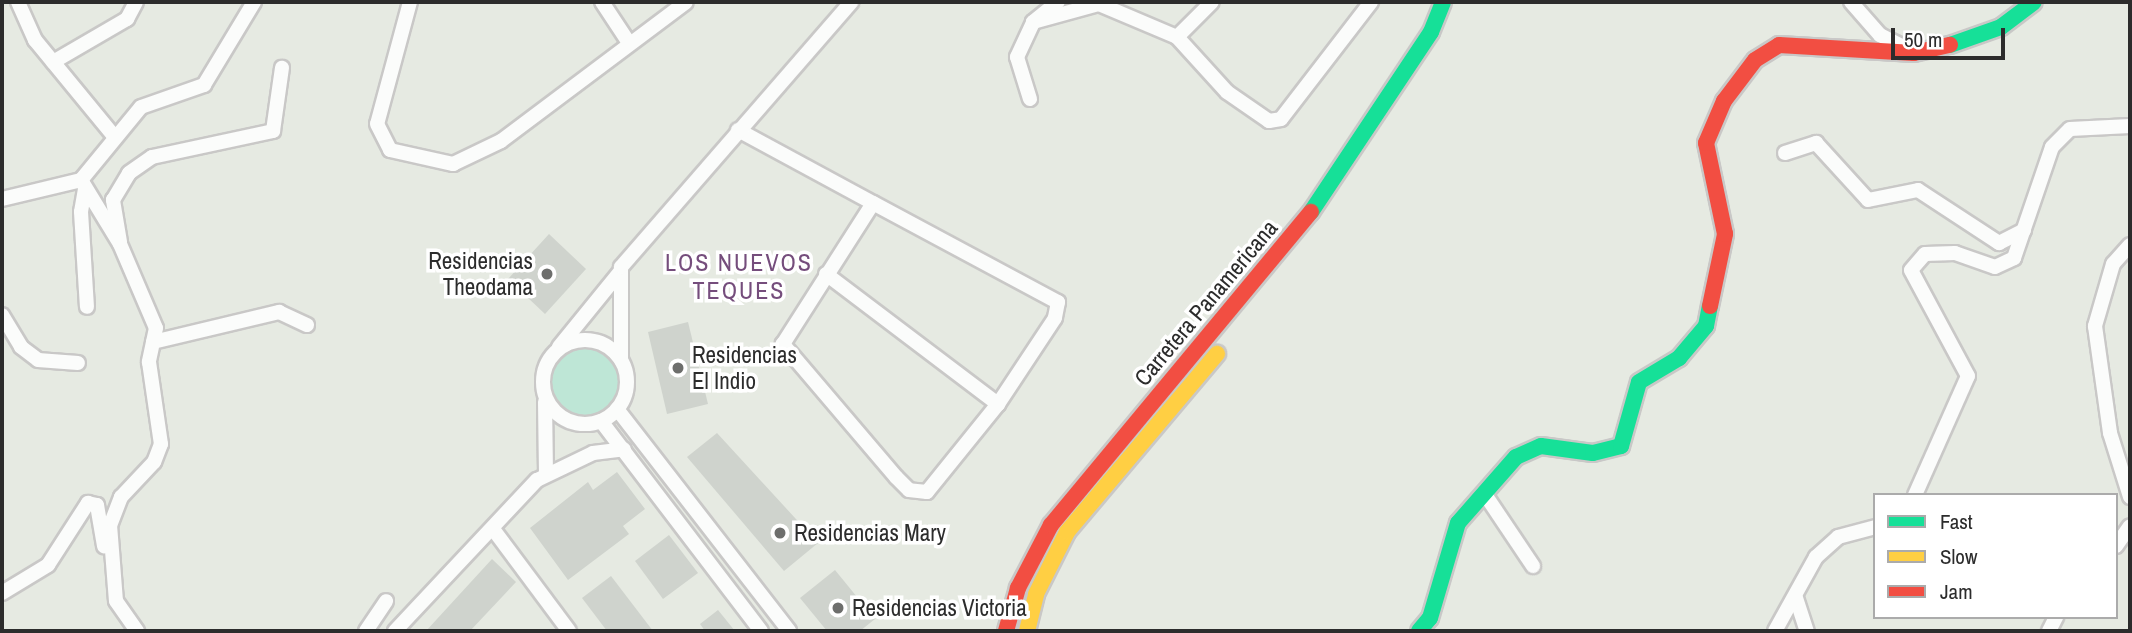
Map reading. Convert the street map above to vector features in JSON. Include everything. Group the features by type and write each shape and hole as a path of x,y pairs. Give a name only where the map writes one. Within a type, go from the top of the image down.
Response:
{"main road":[{"name":"Carretera Panamericana","path":"1006,631 1018,588 1051,525 1231,314 1343,171 1432,32 1443,2"},
{"name":"Carretera Panamericana","path":"1027,631 1036,594 1067,533 1355,178 1458,2"},
{"path":"1419,631 1430,618 1447,548 1484,493 1528,449 1593,453 1621,446 1639,382 1679,358 1706,326 1725,234 1706,143 1724,102 1755,60 1779,45 1914,53 2001,27 2034,2"}],"street":[{"path":"19,2 53,62 113,135"},
{"path":"53,62 127,19 136,2"},
{"path":"87,307 81,212 83,185 113,135 141,107 204,85 254,2"},
{"path":"410,2 377,124 390,150 432,163 472,160 686,2"},
{"path":"602,2 629,43"},
{"path":"542,477 542,385 555,352 738,130 851,2"},
{"path":"1030,99 1017,57 1033,22 1058,2"},
{"path":"1177,37 1212,2"},
{"path":"1033,22 1098,4 1177,37 1244,107 1269,121 1281,119 1371,2"},
{"path":"1852,2 1880,35 1914,53"},
{"path":"120,244 113,200 129,173 152,157 273,131 282,68"},
{"path":"1916,493 1968,376 1911,270 1925,254 1955,253 1995,267 2014,258 2052,147 2070,129 2130,126"},
{"path":"738,130 1058,302 1055,318 998,404 927,492 909,490 783,344 873,203"},
{"path":"1785,153 1816,143 1868,200 1918,190 1999,243 2024,230"},
{"path":"83,185 120,244 148,302 153,342 151,395 161,444 155,462 121,497 108,553"},
{"path":"2,199 83,185"},
{"path":"2130,245 2113,264 2095,326 2110,433 2130,497"},
{"path":"542,385 562,418 600,421 617,409 627,384 621,360 620,272"},
{"path":"827,274 998,404"},
{"path":"153,342 279,312 307,326"},
{"path":"2,315 21,347 38,360 78,363"},
{"path":"555,352 577,340 596,341 621,360"},
{"path":"617,409 789,631"},
{"path":"600,421 761,631"},
{"path":"396,631 542,477 593,453 624,449"},
{"path":"1484,493 1533,566"},
{"path":"2,593 48,565 88,503 97,505 116,601 137,631"},
{"path":"2118,543 2130,526"},
{"path":"1775,631 1796,598 1816,557 1838,537 1873,528"},
{"path":"493,529 569,631"},
{"path":"1796,598 1808,631"},
{"path":"366,631 386,601"}],"green space":[{"path":"585,340 601,343 614,352 623,365 626,381 623,397 614,410 601,419 585,422 569,419 556,410 547,397 544,381 547,365 556,352 569,343"}],"building":[{"name":"Residencias Theodama","path":"549,234 586,269 545,314 508,279"},
{"name":"Residencias El Indio","path":"688,322 708,404 667,414 648,332"},
{"path":"717,433 818,543 784,571 687,457"},
{"path":"617,472 645,509 623,526 629,534 568,580 530,528 588,482 593,490"},
{"path":"669,535 698,573 663,599 635,561"},
{"path":"492,559 516,582 470,631 426,631"},
{"name":"Residencias Victoria","path":"835,570 875,619 860,631 827,631 800,598"},
{"path":"611,576 653,631 607,631 582,598"},
{"path":"718,610 735,631 705,631 700,624"}],"traffic: fast":[{"path":"1311,212 1431,32 1443,2"},
{"path":"1950,45 2001,27 2034,2"},
{"path":"1419,631 1430,618 1458,523 1516,457 1541,446 1593,453 1621,446 1639,382 1679,358 1706,326 1710,306"}],"traffic: slow":[{"path":"1027,631 1036,594 1067,532 1217,354"}],"traffic: jam":[{"path":"1710,306 1725,234 1706,143 1724,101 1755,60 1779,45 1914,53 1950,45"},
{"path":"1006,631 1018,588 1051,525 1311,212"}],"place":[{"name":"Residencias Theodama","path":"547,274"},
{"name":"Residencias El Indio","path":"678,368"},
{"name":"Residencias Mary","path":"780,533"},
{"name":"Residencias Victoria","path":"838,608"}],"district":[{"name":"LOS NUEVOS TEQUES","path":"739,277"}]}
